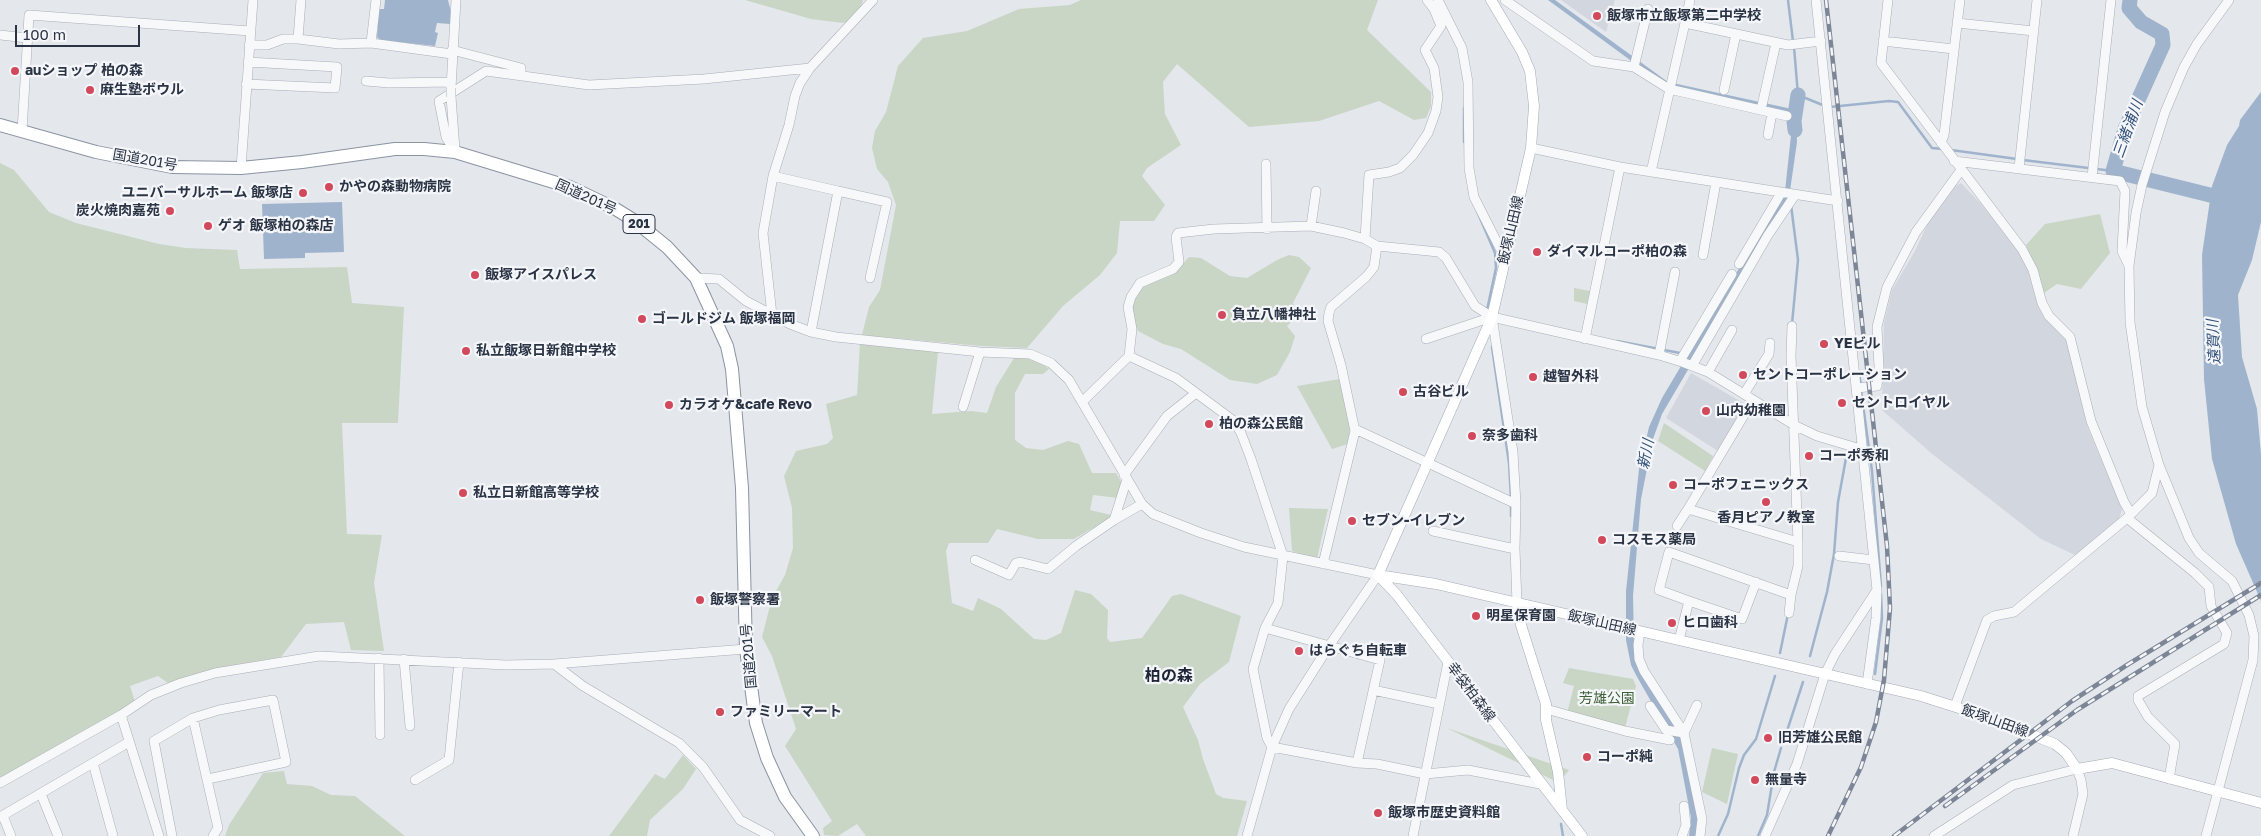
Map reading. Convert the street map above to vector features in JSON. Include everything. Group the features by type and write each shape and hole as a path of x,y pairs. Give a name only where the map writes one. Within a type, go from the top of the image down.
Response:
{"highway":[{"name":"国道201号","path":"0,125 96,152 172,167 241,168 395,149 456,152 570,187 614,208 635,221 667,247 696,278 727,346 732,369 742,488 746,648 756,723 767,758 785,797 813,836"}],"main road":[{"name":"飯塚山田線","path":"1492,0 1522,52 1530,71 1534,106 1531,148 1504,256 1492,317 1378,575 1436,584 1955,706 2055,744 2066,753 2077,769"},
{"name":"幸袋柏森線","path":"1378,575 1397,595 1540,784 1582,836"},
{"path":"1517,603 1546,709 1546,720 1558,772 1562,811"},
{"path":"2077,769 2112,763 2261,803"}],"street":[{"path":"241,168 253,0"},
{"path":"298,39 301,0"},
{"path":"371,43 376,0"},
{"path":"456,0 451,89 456,152"},
{"path":"772,316 764,233 773,176 789,125 795,96 810,68 873,0"},
{"path":"1427,0 1438,5 1462,48 1468,82 1469,168 1474,197 1504,256"},
{"path":"1505,0 1593,61 1635,63 1671,86 1762,107 1788,116"},
{"path":"1651,172 1690,0"},
{"path":"1816,0 1859,388 1877,590 1876,618 1867,684"},
{"path":"1888,0 1881,63 2022,249 2033,270 2042,303 2050,316 2070,337 2091,421 2129,516 2209,587 2211,606 2227,633 2224,644 2138,696 2138,700 2148,717 2175,744 2169,779"},
{"path":"1941,143 1944,135 1960,0"},
{"path":"2019,168 2037,0"},
{"path":"2092,177 2111,0"},
{"path":"2206,836 2221,793 2252,660 2253,629 2249,615 2232,581 2200,552 2189,538 2159,465 2142,407 2130,322 2129,266 2142,185 2165,112 2188,60 2229,0"},
{"path":"1365,239 1369,175 1400,168 1413,155 1428,133 1436,111 1438,97 1434,68 1425,50 1440,26 1438,5"},
{"path":"1635,63 1648,9"},
{"path":"22,131 29,15 250,31"},
{"path":"1685,23 1776,43 1793,44 1820,41"},
{"path":"1957,23 2034,31"},
{"path":"1724,90 1736,34"},
{"path":"0,35 27,38"},
{"path":"249,45 267,45 284,39 298,39 338,44 371,43 452,52 521,68 522,76"},
{"path":"1883,41 1954,49"},
{"path":"1762,107 1776,43"},
{"path":"246,84 335,88 337,67 248,62"},
{"path":"456,152 446,137 439,100 486,70 589,85 704,79 810,68"},
{"path":"366,81 451,89"},
{"path":"1768,135 1772,112"},
{"path":"1531,148 1620,167 1838,201"},
{"path":"1954,161 2116,180 2124,185 2122,251 2129,266"},
{"path":"1266,164 1267,229"},
{"path":"1585,339 1620,167"},
{"path":"1859,388 1877,386 1879,367 1877,327 1886,287 1916,232 1961,170"},
{"path":"773,176 887,202 870,278"},
{"path":"1703,255 1716,182"},
{"path":"811,332 838,191"},
{"path":"1311,226 1316,191"},
{"path":"1738,264 1788,194"},
{"path":"1686,364 1768,235 1788,194"},
{"path":"1082,402 1129,356 1132,329 1128,307 1130,297 1140,283 1173,269 1179,262 1176,236 1178,233 1214,229 1267,229 1311,226 1365,239 1376,246 1442,253 1475,306 1492,317 1659,355 1686,364 1708,372 1794,425 1816,436 1864,450"},
{"path":"1323,564 1355,429 1342,365 1328,321 1329,313 1331,307 1370,272 1374,266 1376,246"},
{"path":"1659,355 1675,272"},
{"path":"1686,364 1732,274"},
{"path":"696,278 719,279 746,301 772,316 811,332 836,337 980,352 1030,354 1051,363 1069,380 1142,504 1152,514 1244,547 1378,575 1328,646 1289,709 1272,747 1247,836"},
{"path":"1426,339 1492,317"},
{"path":"1492,317 1513,452 1511,548 1517,603"},
{"path":"1789,613 1798,566 1791,356 1792,326"},
{"path":"1708,372 1732,330"},
{"path":"1744,394 1769,354 1770,342"},
{"path":"963,407 980,352"},
{"path":"1129,356 1158,368 1196,393 1234,421 1241,432 1283,556 1278,602 1265,628 1253,669 1267,738 1272,747"},
{"path":"1114,520 1126,477 1167,416 1196,393"},
{"path":"1677,526 1753,400"},
{"path":"1355,429 1512,502"},
{"path":"1955,706 1987,620 1994,616 2014,612 2129,516 2152,493 2159,465"},
{"path":"974,560 1008,575 1016,563 1020,562 1048,569 1076,546 1114,520 1142,504"},
{"path":"1688,509 1798,542"},
{"path":"1433,531 1511,548"},
{"path":"1756,582 1742,619 1659,590 1669,552 1756,582 1791,595"},
{"path":"1839,556 1874,560"},
{"path":"1765,836 1797,764 1825,674 1835,654 1877,590"},
{"path":"1679,640 1689,601"},
{"path":"1265,628 1380,660 1357,763"},
{"path":"1638,631 1639,659 1644,671 1682,733 1702,819 1700,836"},
{"path":"0,783 121,715 151,695 215,672 320,656 506,665 554,664 746,648"},
{"path":"378,658 380,735"},
{"path":"404,659 410,726"},
{"path":"415,780 450,760 459,662"},
{"path":"1413,836 1448,662"},
{"path":"554,664 583,686 679,743 703,767 740,820 770,836"},
{"path":"1373,690 1439,704"},
{"path":"172,836 154,741 193,718 218,710 273,700 286,762 208,778"},
{"path":"1682,733 1696,705"},
{"path":"1650,706 1666,730 1682,733"},
{"path":"1546,709 1625,731 1670,740"},
{"path":"121,715 159,836"},
{"path":"193,718 218,828 212,836"},
{"path":"11,836 2,816 129,742"},
{"path":"1272,747 1357,763 1377,764 1425,774 1468,770 1540,784"},
{"path":"94,763 113,836"},
{"path":"1934,836 2013,785 2077,769 2083,794 2073,836"},
{"path":"41,794 58,836"},
{"path":"1682,836 1686,825 1684,806"}],"shaded area":[{"name":"飯塚市立飯塚第二中学校","path":"1561,0 1615,0 1606,32"},
{"path":"1961,183 1982,205 2020,254 2030,271 2055,328 2067,341 2087,426 2122,509 2119,520 2077,556 2041,539 1931,453 1882,410 1884,323 1892,290 1915,251 1929,221 1955,186"},
{"name":"山内幼稚園","path":"1691,373 1747,405 1718,451 1666,418"}],"green space":[{"path":"745,0 863,0 858,15 851,21 843,23 811,19"},
{"path":"1081,0 1378,0 1367,30 1431,92 1431,106 1426,118 1414,120 1379,101 1319,121 1249,127 1177,64 1163,82 1165,114 1181,145 1147,168 1142,176 1165,205 1154,221 1120,221 1117,253 1100,275 1063,306 1027,348 981,346 862,335 869,307 880,290 896,205 888,182 877,169 872,148 875,131 886,112 898,66 923,38 967,31 1019,9 1070,5"},
{"path":"0,163 14,170 49,212 76,223 159,244 186,248 237,250 240,269 347,267 352,303 404,307 398,423 342,423 347,534 382,535 374,583 384,651 351,650 344,622 306,624 281,657 212,669 168,683 158,676 130,686 135,702 0,778"},
{"path":"2100,214 2110,253 2081,289 2057,284 2044,293 2026,245 2045,224"},
{"path":"1289,255 1299,257 1311,268 1293,303 1298,316 1287,326 1295,336 1290,352 1277,375 1257,384 1230,380 1181,349 1163,344 1138,331 1132,308 1136,294 1143,287 1176,271 1189,257 1201,258 1230,276 1247,278"},
{"path":"1574,288 1590,291 1587,304 1574,301"},
{"path":"860,343 938,351 932,414 971,411 987,413 996,387 1014,358 1027,358 1043,364 1049,369 1043,374 1025,374 1015,393 1015,440 1026,448 1043,450 1068,441 1079,444 1092,473 1116,473 1122,483 1118,498 1093,495 1090,510 1111,515 1110,518 1074,539 1038,539 997,529 988,543 949,543 946,551 952,603 973,611 978,598 1001,609 1034,639 1046,640 1061,633 1075,590 1091,594 1108,610 1107,638 1110,642 1142,638 1172,596 1181,594 1241,616 1229,662 1200,684 1183,707 1198,740 1216,794 1223,798 1247,801 1237,836 866,836 857,824 838,836 824,835 823,828 832,821 785,746 796,729 772,656 762,637 772,598 785,575 793,548 792,508 784,476 796,451 827,444 833,438 826,404 857,395"},
{"path":"1340,379 1350,428 1348,444 1332,449 1297,386"},
{"path":"1664,423 1713,456 1705,471 1658,441"},
{"path":"1289,508 1328,509 1317,559 1292,551"},
{"name":"芳雄公園","path":"1569,668 1633,679 1636,686 1625,728 1567,713 1574,686 1563,683"},
{"path":"1447,728 1569,770 1559,783"},
{"path":"1712,748 1738,754 1727,804 1702,792"},
{"path":"683,755 696,769 683,789 650,820 647,836 609,836 655,774 665,779"},
{"path":"284,771 287,784 312,786 331,795 355,796 405,836 225,836 229,825 263,773"}],"water":[{"path":"385,0 448,0 451,12 450,24 437,23 435,32 438,33 435,46 380,40 377,37 379,9 384,9"},
{"path":"1548,0 1555,0 1668,82 1792,109 1796,112 1797,142 1789,198 1662,414 1653,439 1641,499 1633,596 1634,644 1680,735 1699,816 1697,836 1689,836 1691,818 1678,749 1631,665 1626,640 1626,591 1639,469 1649,427 1662,398 1785,191 1792,126 1791,114 1675,88 1656,79"},
{"name":"遠賀川","path":"2261,92 2261,222 2252,260 2238,295 2242,357 2257,409 2261,454 2261,601 2236,544 2212,459 2204,379 2202,255 2212,186 2227,145 2239,126 2240,120"},
{"path":"342,202 344,252 305,253 305,258 264,259 262,204"}],"waterway":[{"path":"1788,0 1793,41"},
{"name":"三緒浦川","path":"2130,0 2129,8 2141,22 2162,34 2163,45 2125,129 2113,171 2218,197"},
{"path":"1794,47 1798,95 1825,106"},
{"name":"新川","path":"1795,130 1794,121 1798,95"},
{"path":"1830,107 1889,101 1898,102 1932,148 1943,149"},
{"path":"1464,108 1464,142"},
{"path":"1951,150 2017,159"},
{"path":"2023,160 2113,171"},
{"path":"1791,205 1798,260 1792,324"},
{"path":"1477,211 1495,253 1496,268 1487,310"},
{"path":"1617,341 1680,353"},
{"path":"1492,347 1509,463 1511,498"},
{"path":"1859,374 1861,385"},
{"path":"1861,390 1872,471 1881,586"},
{"path":"1810,656 1827,592 1834,554 1838,502 1848,447"},
{"path":"1511,504 1511,516"},
{"path":"1875,674 1882,618 1881,594"},
{"path":"1780,653 1788,614"},
{"path":"1718,836 1728,814 1744,755 1756,739 1775,676"},
{"path":"1787,731 1803,682"},
{"path":"1758,836 1767,815 1774,772 1781,748"},
{"path":"1561,824 1563,836"}],"railway":[{"path":"1826,0 1887,546 1890,608 1884,680 1876,722 1861,767 1828,836"},
{"path":"1894,836 2072,701 2261,583"},
{"path":"1945,806 2077,710 2261,595"}],"place":[{"name":"飯塚市立飯塚第二中学校","path":"1597,16"},
{"name":"auショップ 柏の森","path":"15,71"},
{"name":"麻生塾ボウル","path":"90,90"},
{"name":"かやの森動物病院","path":"329,187"},
{"name":"ユニバーサルホーム 飯塚店","path":"303,193"},
{"name":"炭火焼肉嘉苑","path":"170,211"},
{"name":"ゲオ 飯塚柏の森店","path":"208,226"},
{"name":"ダイマルコーポ柏の森","path":"1537,252"},
{"name":"飯塚アイスパレス","path":"475,275"},
{"name":"負立八幡神社","path":"1222,315"},
{"name":"ゴールドジム 飯塚福岡","path":"642,319"},
{"name":"YEビル","path":"1824,344"},
{"name":"私立飯塚日新館中学校","path":"466,351"},
{"name":"セントコーポレーション","path":"1743,375"},
{"name":"越智外科","path":"1533,377"},
{"name":"古谷ビル","path":"1403,392"},
{"name":"セントロイヤル","path":"1842,403"},
{"name":"カラオケ&cafe Revo","path":"669,405"},
{"name":"山内幼稚園","path":"1706,411"},
{"name":"柏の森公民館","path":"1209,424"},
{"name":"奈多歯科","path":"1472,436"},
{"name":"コーポ秀和","path":"1809,456"},
{"name":"コーポフェニックス","path":"1673,485"},
{"name":"私立日新館高等学校","path":"463,493"},
{"name":"香月ピアノ教室","path":"1766,502"},
{"name":"セブン-イレブン","path":"1352,521"},
{"name":"コスモス薬局","path":"1602,540"},
{"name":"飯塚警察署","path":"700,600"},
{"name":"明星保育園","path":"1476,616"},
{"name":"ヒロ歯科","path":"1672,623"},
{"name":"はらぐち自転車","path":"1299,651"},
{"name":"ファミリーマート","path":"720,712"},
{"name":"旧芳雄公民館","path":"1768,738"},
{"name":"コーポ純","path":"1587,757"},
{"name":"無量寺","path":"1755,780"},
{"name":"飯塚市歴史資料館","path":"1378,813"}],"district":[{"name":"柏の森","path":"1169,676"}]}
